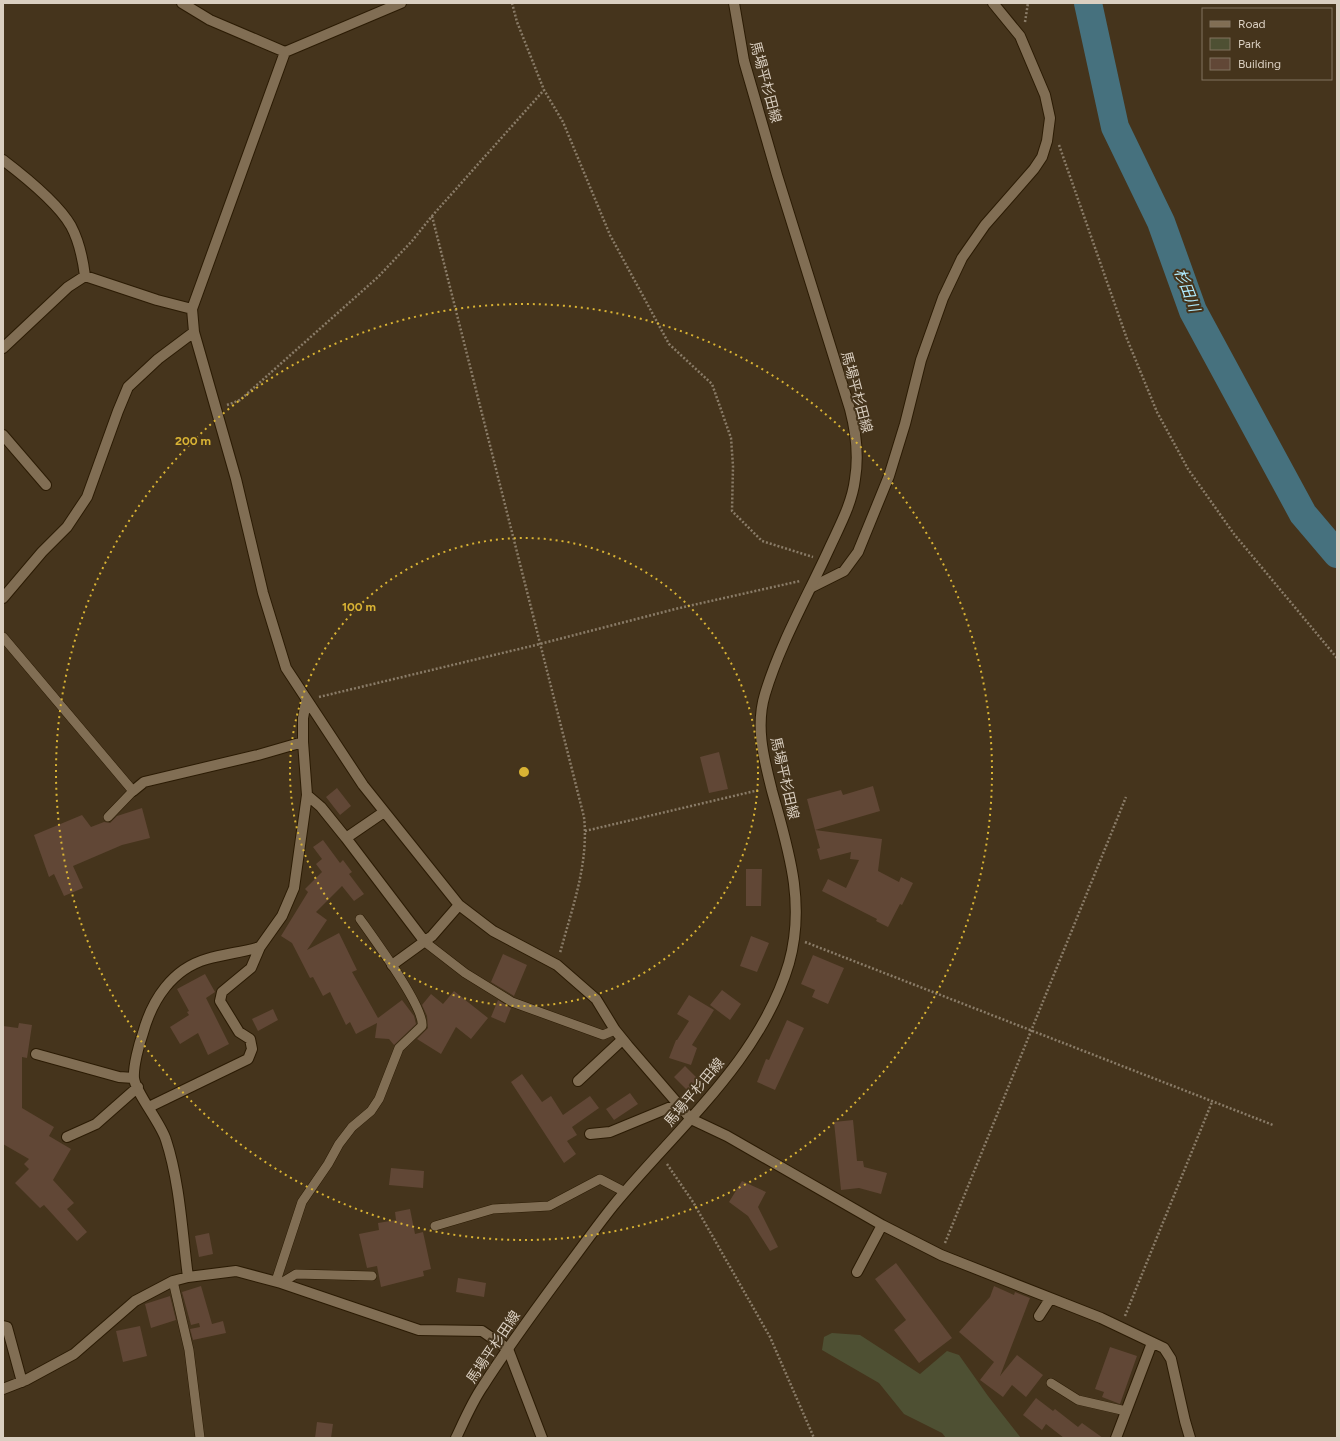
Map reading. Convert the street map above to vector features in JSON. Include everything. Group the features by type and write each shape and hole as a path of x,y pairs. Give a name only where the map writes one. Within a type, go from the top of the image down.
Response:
{"street":[{"path":"182,3 210,20 285,52 401,3"},
{"name":"馬場平杉田線","path":"456,1438 481,1388 531,1315 612,1206 691,1119 751,1045 768,1016 780,990 790,960 797,907 795,882 760,739 764,697 774,667 845,513 852,492 856,472 856,438 850,409 744,61 734,3"},
{"path":"812,587 844,572 858,552 889,476 905,424 920,360 942,298 962,258 985,225 1034,169 1042,157 1047,141 1050,118 1045,94 1020,36 993,3"},
{"path":"285,52 192,309 194,332 236,479 263,593 286,668 306,702 363,785 459,905 493,931 557,965 596,1000 622,1040 691,1119 740,1144 882,1225 941,1255 1101,1318 1164,1348 1171,1359 1190,1438"},
{"path":"3,160 41,192 71,226 79,246 85,276"},
{"path":"85,276 157,300 192,309"},
{"path":"3,348 68,287 85,276"},
{"path":"3,598 42,552 67,527 87,497 128,387 158,358 194,332"},
{"path":"3,435 46,485"},
{"path":"149,1107 248,1059 251,1054 252,1044 250,1040 239,1032 220,1001 222,992 251,968 260,947 282,916 294,888 307,795 303,742 303,718 306,702"},
{"path":"133,791 144,782 258,755 303,742"},
{"path":"307,795 321,807 346,838 425,942"},
{"path":"346,838 384,812"},
{"path":"392,965 425,942 459,905"},
{"path":"188,1277 172,1166 166,1139 136,1083 140,1041 151,1008 166,985 186,968 198,963 260,947"},
{"path":"578,1081 622,1040"},
{"path":"36,1054 136,1083"},
{"path":"67,1137 96,1124 136,1083"},
{"path":"590,1134 610,1132 678,1104"},
{"path":"857,1272 882,1225"},
{"path":"3,1389 22,1382 74,1354 135,1301 173,1281 188,1277 236,1271 278,1282 419,1330 482,1331 508,1349 542,1438"},
{"path":"1039,1316 1050,1299"},
{"path":"3,1326 7,1327 22,1382"},
{"path":"1116,1438 1152,1343"}],"lane":[{"path":"3,637 133,791 108,817"},
{"path":"278,1282 302,1202 328,1164 339,1144 352,1127 371,1111 379,1099 399,1048 422,1026 420,1012 392,965 360,919"},
{"path":"425,942 465,973 512,1002 603,1035 615,1030"},
{"path":"435,1226 492,1209 549,1206 600,1179 626,1192"},
{"path":"278,1282 296,1274 372,1276"},
{"path":"173,1281 189,1350 200,1438"},
{"path":"1051,1383 1078,1400 1126,1411"}],"path":[{"path":"512,3 517,22 544,90 563,122 610,235 669,344 712,384 731,438 733,466 732,511 762,541 817,559"},
{"path":"217,409 240,400 378,277 412,241 432,216 544,90"},
{"path":"1057,139 1130,346 1157,412 1188,468 1234,534 1337,658"},
{"path":"432,216 584,817 586,840 581,876 557,965"},
{"path":"306,702 321,696 540,644 675,609 799,581 812,587"},
{"path":"586,831 771,787"},
{"path":"941,1255 1126,797"},
{"path":"794,938 1273,1126"},
{"path":"1120,1328 1212,1102"},
{"path":"660,1154 693,1202 770,1337 814,1438"}],"green space":[{"path":"832,1333 860,1335 920,1374 947,1351 959,1355 988,1396 1021,1438 946,1438 942,1433 904,1414 879,1383 822,1350 824,1337"}],"building":[{"path":"719,752 728,789 709,793 700,757"},
{"path":"873,786 880,811 815,830 807,799 841,790 843,795"},
{"path":"337,788 351,806 340,815 326,797"},
{"path":"142,808 150,838 122,845 73,866 83,888 64,896 54,874 49,877 34,835 82,815 91,827 104,822 110,823 117,816"},
{"path":"815,830 882,839 878,871 899,882 901,877 913,883 902,905 900,904 888,927 876,921 877,919 822,891 828,879 846,888 859,860 850,859 851,852 820,860 817,849 820,848"},
{"path":"323,840 340,863 343,860 352,872 349,874 364,894 354,901 342,886 316,912 327,920 307,950 339,933 357,970 352,972 378,1018 402,1000 414,1016 416,1024 394,1045 389,1039 375,1038 377,1023 356,1034 350,1022 346,1025 330,992 323,996 313,977 310,978 292,943 281,936 308,892 305,889 322,872 316,864 322,859 313,847"},
{"path":"746,869 762,869 761,906 746,906"},
{"path":"751,936 769,943 757,972 740,966"},
{"path":"503,954 527,965 514,996 491,982"},
{"path":"813,955 844,968 828,1004 812,997 815,990 801,984"},
{"path":"205,974 215,992 206,998 229,1044 208,1055 198,1033 180,1044 170,1027 189,1015 187,1012 189,1011 177,989"},
{"path":"722,990 741,1004 730,1020 710,1005"},
{"path":"454,991 488,1018 471,1039 456,1027 441,1054 417,1039 428,1028 427,1016 422,1005 431,994 443,1004"},
{"path":"689,995 714,1010 692,1045 697,1048 691,1065 669,1058 676,1040 689,1021 677,1014"},
{"path":"498,1000 511,1008 505,1023 491,1017"},
{"path":"273,1009 278,1020 258,1031 252,1019"},
{"path":"787,1020 804,1028 775,1090 757,1082 766,1059 769,1060"},
{"path":"19,1023 32,1025 27,1058 22,1057 22,1108 54,1127 49,1136 71,1149 53,1180 74,1203 67,1209 87,1232 77,1241 44,1205 40,1208 15,1183 29,1169 24,1164 29,1159 3,1144 3,1026 18,1028"},
{"path":"685,1066 699,1080 688,1091 674,1077"},
{"path":"522,1074 542,1102 551,1096 563,1115 590,1096 599,1108 572,1127 577,1135 567,1141 576,1154 564,1163 511,1082"},
{"path":"630,1093 638,1104 614,1120 606,1109"},
{"path":"853,1120 857,1161 863,1161 864,1167 887,1173 881,1194 859,1188 841,1190 834,1122"},
{"path":"391,1168 424,1171 423,1188 389,1185"},
{"path":"742,1181 766,1192 758,1207 778,1247 770,1251 748,1216 729,1202"},
{"path":"410,1209 415,1234 423,1232 431,1269 423,1271 424,1276 381,1287 377,1266 367,1268 359,1234 379,1230 378,1223 396,1220 395,1212"},
{"path":"209,1233 213,1254 199,1257 195,1236"},
{"path":"896,1263 952,1338 919,1363 894,1330 906,1320 875,1279"},
{"path":"458,1278 486,1283 484,1297 456,1292"},
{"path":"201,1286 212,1324 223,1321 226,1333 193,1340 190,1329 200,1327 199,1323 191,1325 182,1292"},
{"path":"994,1286 1014,1295 1015,1292 1030,1298 1000,1376 1017,1355 1043,1375 1026,1397 1012,1385 1003,1397 980,1380 994,1362 959,1332 990,1297"},
{"path":"170,1296 176,1320 151,1328 145,1304"},
{"path":"140,1326 147,1356 123,1362 116,1331"},
{"path":"1110,1347 1137,1356 1120,1404 1102,1397 1104,1392 1095,1389"},
{"path":"1036,1398 1053,1411 1055,1409 1078,1427 1082,1423 1103,1438 1064,1438 1046,1424 1042,1430 1023,1415"},
{"path":"317,1422 333,1424 331,1438 315,1438"}],"waterway":[{"name":"杉田川","path":"1088,3 1115,127 1161,222 1193,311 1303,514 1337,554"}]}
